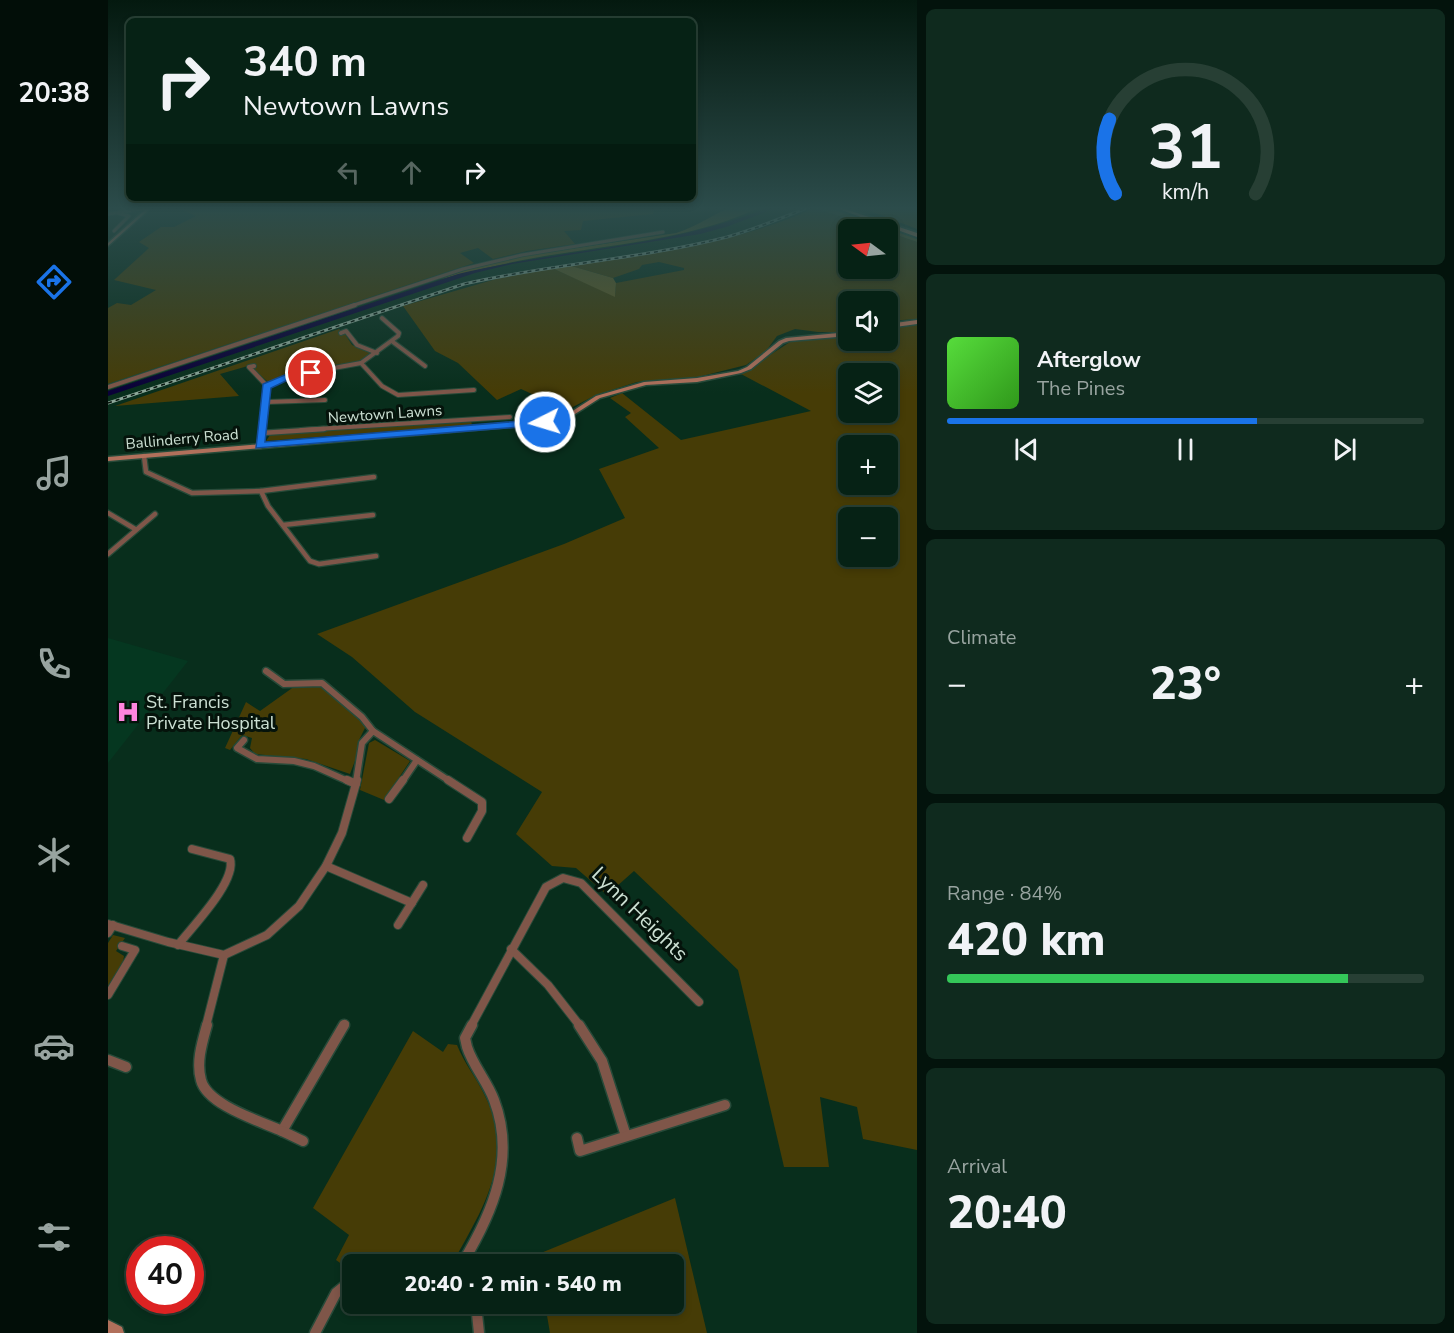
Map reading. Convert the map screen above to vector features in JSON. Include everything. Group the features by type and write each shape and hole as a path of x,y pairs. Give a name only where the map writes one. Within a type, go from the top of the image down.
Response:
{"street":[{"path":"108,387 462,269"},
{"path":"267,386 290,376 362,363 393,342 399,333 382,318"},
{"path":"898,325 917,322"},
{"path":"341,333 346,331 357,345 377,352"},
{"name":"Ballinderry Road","path":"108,459 545,422 573,413 598,398 629,387 646,383 697,380 739,372 749,368 788,339 838,335"},
{"path":"393,342 425,366"},
{"name":"Newtown Lawns","path":"362,363 382,386 398,395 474,390"},
{"path":"254,366 249,368 267,386 260,446"},
{"name":"Newtown Lawns","path":"266,402 325,400"},
{"name":"Newtown Lawns","path":"262,433 510,417"},
{"path":"144,456 146,472 192,493 261,491 374,477"},
{"path":"261,491 268,506 310,561 319,564 376,556"},
{"path":"108,513 135,530"},
{"path":"108,554 155,514"},
{"path":"283,525 373,515"},
{"path":"266,674 284,684 313,681 322,683 362,717 373,731 482,802 482,811 467,838"},
{"path":"110,927 224,955 267,935 299,906 326,866 342,833 356,784 362,743 373,731"},
{"path":"244,740 237,748 257,759 294,761 314,766 356,784"},
{"path":"389,799 417,760"},
{"path":"178,945 227,882 232,865 230,860 192,849"},
{"path":"326,866 412,903"},
{"name":"Lynn Heights","path":"466,1254 484,1227 501,1183 504,1132 494,1099 466,1052 465,1038 546,887 555,879 569,876 581,883 699,1002"},
{"path":"398,925 423,885"},
{"path":"108,995 135,950 122,946"},
{"path":"511,950 526,962 591,1040 602,1061 627,1136"},
{"path":"224,955 199,1055 201,1082 218,1102 303,1141"},
{"path":"282,1131 345,1024"},
{"path":"108,1060 126,1067"},
{"path":"577,1138 580,1151 725,1105"},
{"path":"315,1333 336,1293 342,1288"},
{"path":"477,1314 479,1333"},
{"path":"108,1328 116,1333"}],"shaded area":[{"path":"126,269 455,269 108,384 108,308 117,303 131,305 156,290 114,280"},
{"path":"468,269 480,269 441,279"},
{"path":"491,269 108,396 108,391 458,274"},
{"path":"546,269 555,269 615,296 616,283 684,269 838,269 838,279 898,279 898,269 917,269 917,319 898,320 898,291 838,291 838,332 795,329 777,336 766,351 746,365 698,377 637,382 596,395 567,410 521,389 497,400 458,363 435,351 403,306 496,279"},
{"path":"555,269 583,269 613,278 616,283 615,297"},
{"path":"583,269 638,269 613,278"},
{"path":"917,324 917,1150 863,1139 857,1107 820,1097 829,1167 784,1167 738,970 634,871 607,895 576,868 552,866 516,834 542,792 415,712 352,657 317,634 564,544 625,518 599,469 659,448 625,417 631,413 610,398 622,393 681,440 811,411 741,374 790,342 838,336 838,351 898,351 898,327"},
{"path":"339,329 342,331 339,333 345,334 352,345 371,353 364,359 346,366 295,373 268,382 253,369 257,367 255,364 220,374 239,396 115,406"},
{"path":"471,421 472,425 266,441 270,435 292,432"},
{"name":"St. Francis Private Hospital","path":"108,638 188,661 108,763"},
{"path":"319,685 366,726 358,742 356,758 350,774 306,759 255,754 250,748 252,738 242,735 230,750 225,748 246,702 260,711 295,686"},
{"path":"375,740 410,761 384,800 360,790 369,743"},
{"path":"113,935 125,938 116,951 124,956 123,962 108,987 108,943"},
{"path":"413,1031 443,1052 448,1044 457,1045 481,1088 493,1116 497,1137 497,1157 487,1196 458,1254 342,1254 342,1264 336,1260 349,1235 313,1208"},
{"path":"675,1198 707,1333 550,1333 547,1314 684,1314 684,1254 538,1254"}],"railway":[{"path":"108,403 464,284 542,269"}],"place":[{"name":"St. Francis Private Hospital","path":"128,712"}],"route":[{"path":"311,373 290,376 271,383 265,388 266,402 260,446 545,422"}]}
